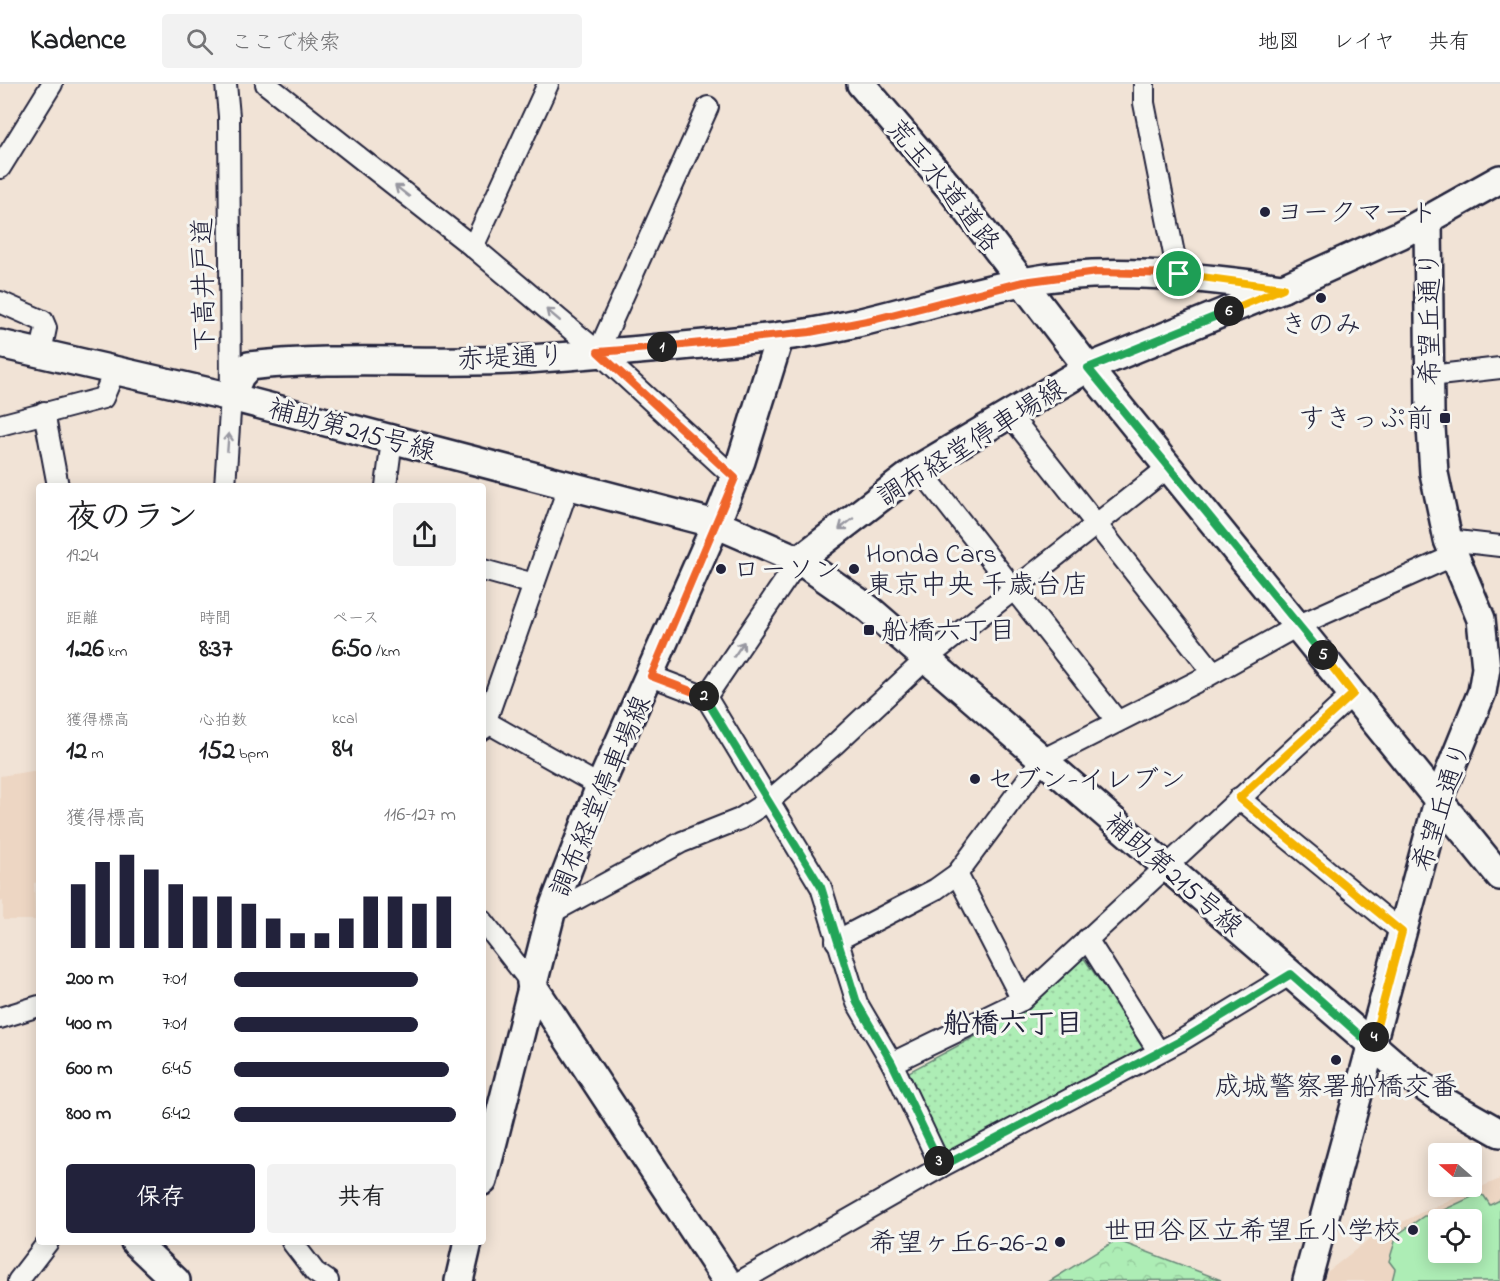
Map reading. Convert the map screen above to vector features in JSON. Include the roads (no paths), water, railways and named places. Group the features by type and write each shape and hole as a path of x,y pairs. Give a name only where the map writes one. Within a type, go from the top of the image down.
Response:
{"street":[{"path":"0,168 52,84"},
{"name":"下高井戸道","path":"225,483 231,397 229,116 226,84"},
{"path":"266,84 473,247 598,352 735,478"},
{"path":"473,247 548,84"},
{"name":"荒玉水道道路","path":"861,84 950,188 1088,368 1170,466 1500,876"},
{"path":"1144,84 1144,103 1179,274"},
{"path":"598,352 708,107"},
{"path":"1283,288 1428,220 1500,179"},
{"name":"希望丘通り","path":"1307,1281 1439,798 1482,692 1486,668 1481,619 1452,547 1434,473 1428,220"},
{"name":"赤堤通り","path":"231,397 240,376 249,366 302,360 509,360 780,336 872,320 1023,282 1097,272 1179,274 1283,288"},
{"name":"調布経堂停車場線","path":"799,560 919,468 1088,368 1283,288"},
{"path":"0,302 43,321 46,328 41,352"},
{"name":"調布経堂停車場線","path":"486,1169 531,983 551,913 600,786 651,676 735,478 780,336"},
{"path":"0,344 231,397"},
{"path":"1430,376 1500,368"},
{"path":"0,425 103,398 115,370"},
{"name":"補助第215号線","path":"231,397 716,524"},
{"path":"44,412 57,483"},
{"path":"1010,415 1213,672"},
{"path":"386,483 392,440"},
{"path":"551,913 682,842 740,819 770,800 834,745 926,659 1170,466"},
{"path":"919,468 1117,722"},
{"path":"486,718 569,485"},
{"path":"706,697 799,560 716,524"},
{"path":"836,941 936,889 957,873 1042,760 1452,547 1500,546"},
{"name":"補助第215号線","path":"799,560 868,609 1372,1046 1445,1102 1500,1133"},
{"path":"486,571 534,584"},
{"path":"651,676 706,697 770,800 821,887 857,1003 892,1063 941,1167"},
{"path":"892,1063 1022,1000 1353,694"},
{"path":"486,725 600,786"},
{"path":"1239,798 1402,932"},
{"path":"957,873 1022,1000"},
{"path":"486,925 531,983 727,1281"},
{"path":"1087,939 1158,1052"},
{"path":"741,1281 941,1167 1158,1052 1291,974"},
{"path":"0,1018 36,1007"},
{"path":"18,1281 46,1245"},
{"path":"138,1245 176,1281"},
{"path":"294,1245 322,1280"},
{"path":"459,1281 467,1245"}],"place":[{"name":"ヨークマート","path":"1265,212"},
{"name":"きのみ","path":"1321,298"},
{"name":"すきっぷ前","path":"1445,418"},
{"name":"ローソン","path":"721,569"},
{"name":"Honda Cars 東京中央 千歳台店","path":"854,569"},
{"name":"船橋六丁目","path":"869,630"},
{"name":"セブン-イレブン","path":"975,779"},
{"name":"成城警察署船橋交番","path":"1336,1060"},
{"name":"世田谷区立希望丘小学校","path":"1413,1230"},
{"name":"希望ヶ丘6-26-2","path":"1060,1242"}],"district":[{"name":"船橋六丁目","path":"1013,1022"}]}
